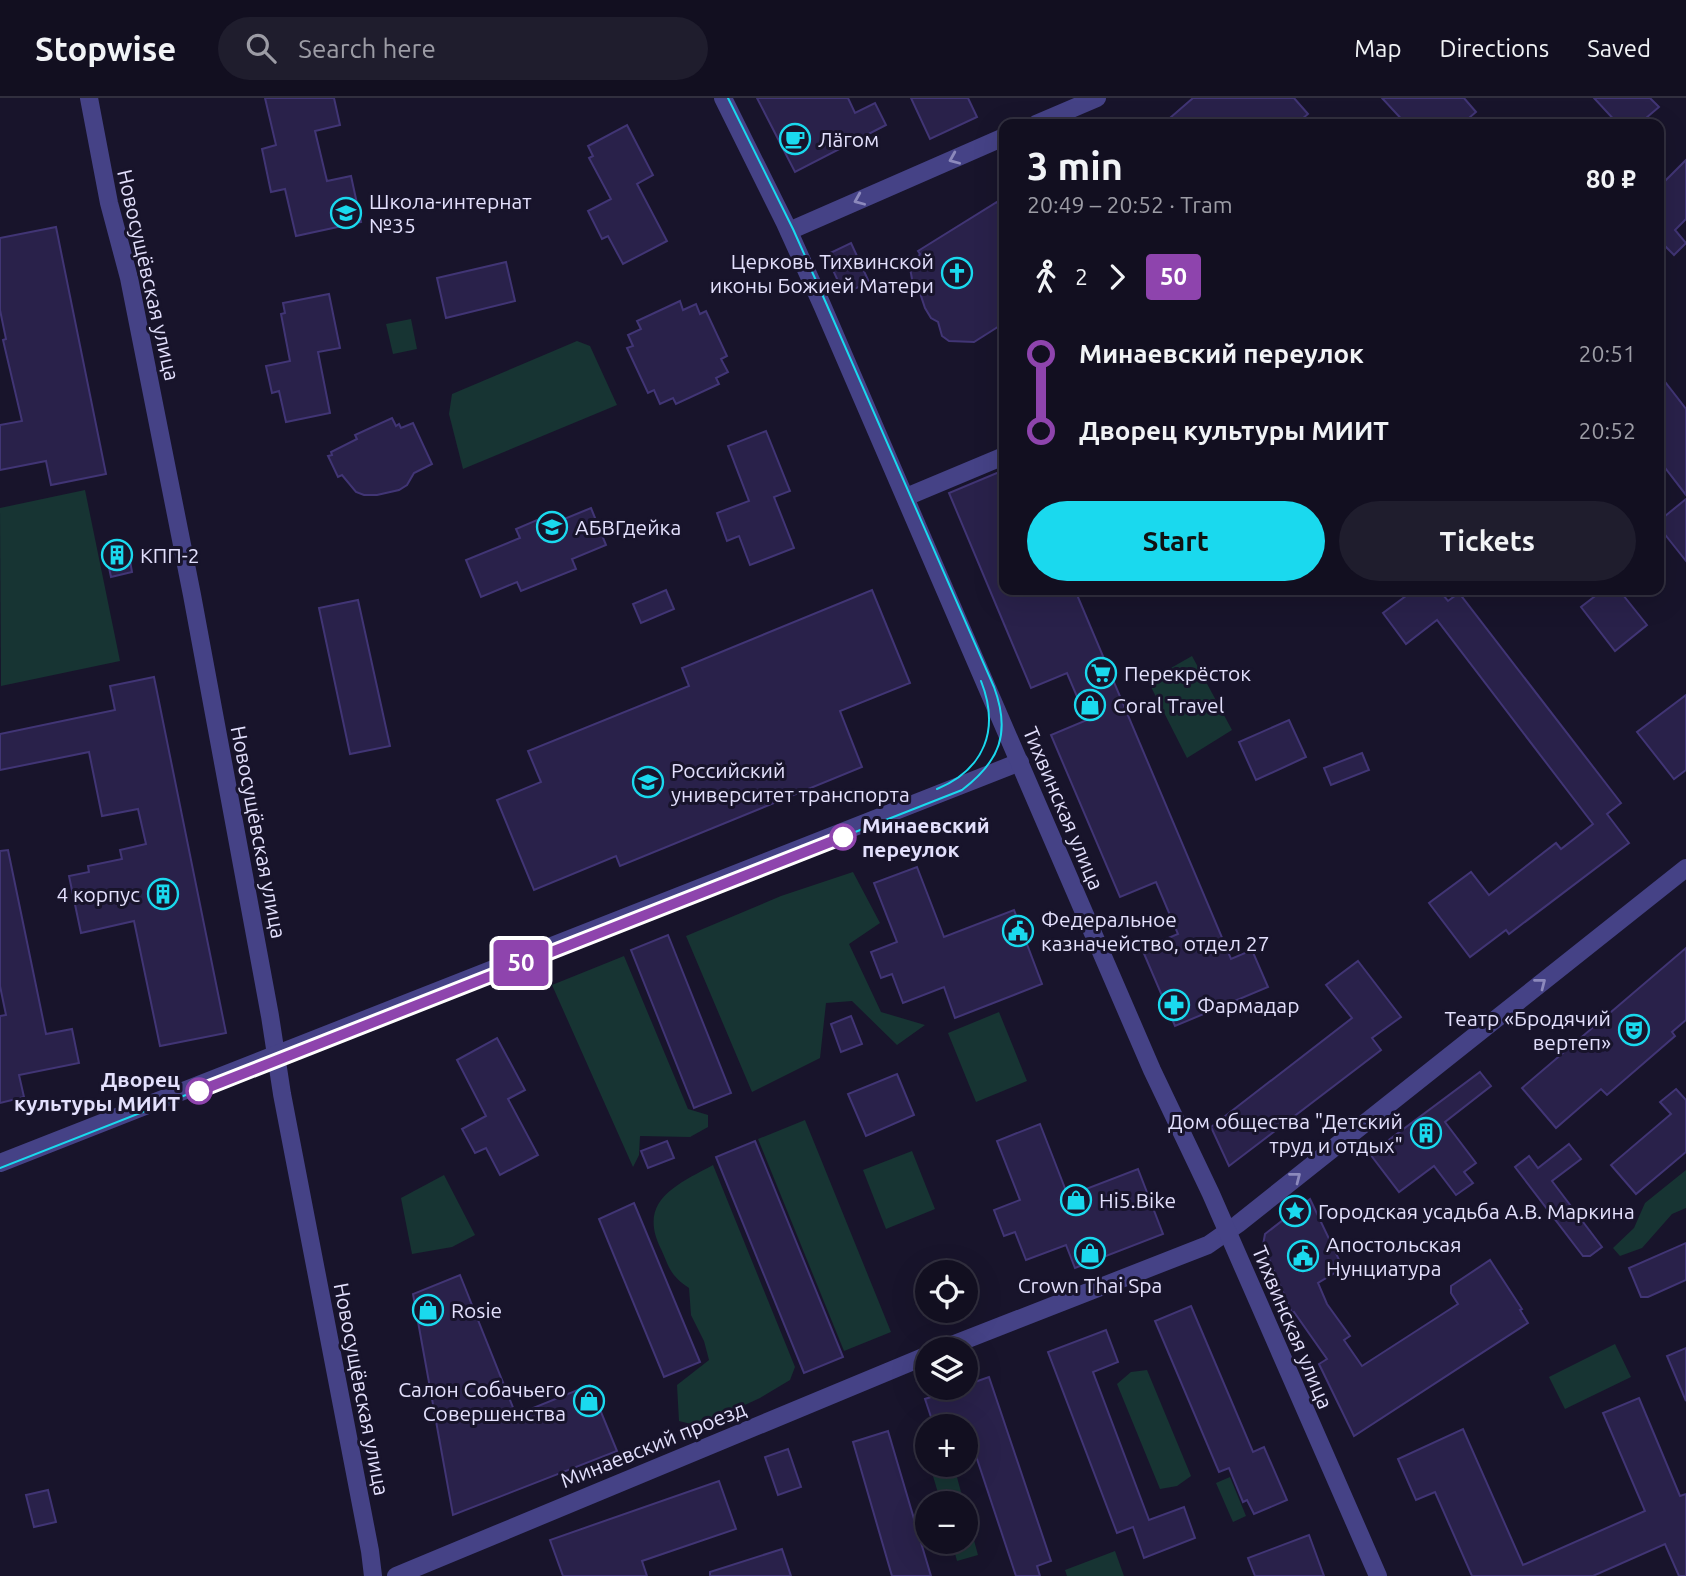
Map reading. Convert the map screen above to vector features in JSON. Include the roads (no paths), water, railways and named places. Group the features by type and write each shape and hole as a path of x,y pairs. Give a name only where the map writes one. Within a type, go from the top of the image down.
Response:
{"street":[{"name":"Новосущёвская улица","path":"89,98 109,203 130,278 192,596 373,1576"},
{"name":"Тихвинская улица","path":"723,98 789,230 1152,1070 1184,1134 1378,1576"},
{"path":"1047,119 1097,98"},
{"path":"789,230 999,139"},
{"path":"906,497 999,458"},
{"path":"0,1163 1020,762"},
{"path":"973,1337 1208,1245 1686,868"},
{"name":"Минаевский проезд","path":"396,1576 915,1360"}],"tram line":[{"path":"0,1168 962,790 993,757 999,745 1002,718 994,687 793,229 728,98"},
{"path":"937,789 967,770 984,746 989,715 981,681"},
{"name":"50","path":"199,1091 843,837"}],"place":[{"name":"Лäгом","path":"795,139"},
{"name":"Школа-интернат №35","path":"346,213"},
{"name":"Церковь Тихвинской иконы Божией Матери","path":"957,273"},
{"name":"АБВГдейка","path":"552,527"},
{"name":"КПП-2","path":"117,555"},
{"name":"Перекрёсток","path":"1101,673"},
{"name":"Coral Travel","path":"1090,705"},
{"name":"Российский университет транспорта","path":"648,782"},
{"name":"Минаевский переулок","path":"843,837"},
{"name":"4 корпус","path":"163,894"},
{"name":"Федеральное казначейство, отдел 27","path":"1018,931"},
{"name":"Фармадар","path":"1174,1005"},
{"name":"Театр «Бродячий вертеп»","path":"1634,1030"},
{"name":"Дворец культуры МИИТ","path":"199,1091"},
{"name":"Дом общества \"Детский труд и отдых\"","path":"1426,1133"},
{"name":"Hi5.Bike","path":"1076,1200"},
{"name":"Городская усадьба А.В. Маркина","path":"1295,1211"},
{"name":"Crown Thai Spa","path":"1090,1253"},
{"name":"Апостольская Нунциатура","path":"1303,1256"},
{"name":"Rosie","path":"428,1310"},
{"name":"Салон Собачьего Совершенства","path":"589,1401"}]}
